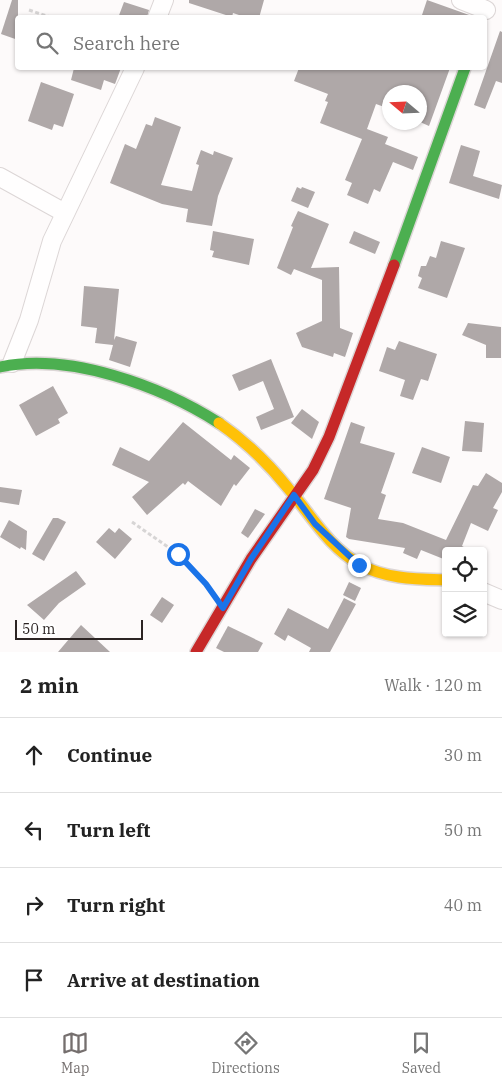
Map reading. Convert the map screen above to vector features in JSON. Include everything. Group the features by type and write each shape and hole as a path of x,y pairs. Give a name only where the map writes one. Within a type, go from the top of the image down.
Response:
{"street":[{"path":"158,15 164,0"},
{"path":"461,0 487,9"},
{"path":"6,365 29,320 52,241 89,168 134,70"},
{"path":"196,652 251,559 313,470 329,437 368,338 463,70"},
{"path":"0,177 65,213"},
{"path":"6,365 55,362 71,365 182,402 231,431 279,477 315,524 359,565 399,577 442,580"},
{"path":"487,594 502,600"}],"path":[{"path":"29,10 44,15"},
{"path":"132,522 178,554 206,584 223,608"}],"building":[{"path":"12,0 18,0 18,15 15,15 15,39 1,34"},
{"path":"189,0 264,0 260,15 239,15 233,13 232,15 226,15 189,3"},
{"path":"427,0 469,15 422,15"},
{"path":"124,2 149,10 148,15 119,15"},
{"path":"500,31 502,32 502,83 496,81 485,109 474,105"},
{"path":"74,70 120,70 115,84 104,80 101,90 71,80"},
{"path":"298,70 449,70 429,126 427,125 427,85 382,85 382,106 376,104 367,129 388,137 385,144 418,157 413,170 393,162 380,192 374,189 368,204 347,195 352,183 345,180 362,139 320,123 328,102 325,101 328,94 294,81"},
{"path":"41,82 74,94 63,127 54,124 52,130 28,121"},
{"path":"155,117 181,127 161,185 192,191 199,165 196,164 201,150 213,155 214,151 233,158 218,196 212,226 186,222 188,209 162,204 110,183 125,144 136,149 146,124 152,126"},
{"path":"461,145 480,151 473,176 502,185 499,199 449,183"},
{"path":"297,187 315,192 308,208 291,201"},
{"path":"298,211 329,224 311,268 339,267 340,328 353,333 345,357 334,353 333,357 302,347 296,333 322,321 322,280 294,269 291,275 277,268"},
{"path":"213,231 254,239 249,265 212,257 214,251 210,250"},
{"path":"354,231 380,242 375,254 349,243"},
{"path":"441,241 465,248 447,298 418,288 422,278 418,276 421,266 426,266 430,256 436,258"},
{"path":"84,286 119,289 114,340 116,336 137,342 130,367 109,360 113,345 95,343 97,328 81,326"},
{"path":"468,323 501,327 501,358 486,358 486,345 462,335"},
{"path":"399,341 437,354 428,381 421,379 413,400 400,396 405,380 379,371 387,347 395,350"},
{"path":"271,359 294,417 261,430 256,417 274,409 263,381 239,391 232,375"},
{"path":"53,386 68,413 58,419 60,423 36,436 19,405"},
{"path":"302,409 319,422 312,439 291,423"},
{"path":"465,421 484,423 482,452 462,451"},
{"path":"183,422 231,460 234,455 250,468 236,486 234,484 221,506 188,481 185,485 183,483 147,515 132,497 149,482 112,465 120,447 149,461"},
{"path":"351,422 365,427 360,443 395,453 381,493 386,495 378,519 403,523 446,540 473,485 478,486 486,473 502,483 502,492 493,508 498,510 488,531 471,523 462,546 464,547 442,547 442,558 421,550 417,559 403,553 405,548 349,539 346,537 351,508 324,499"},
{"path":"422,447 450,457 441,483 412,473"},
{"path":"0,487 22,490 19,505 0,502"},
{"path":"255,509 265,514 248,538 241,533"},
{"path":"53,518 66,522 44,561 32,554"},
{"path":"9,520 27,531 26,550 21,547 20,549 0,537"},
{"path":"109,528 115,533 119,528 132,539 115,559 96,542"},
{"path":"76,571 86,584 59,603 44,620 27,605"},
{"path":"349,582 361,588 355,601 343,595"},
{"path":"162,597 174,605 162,623 150,615"},
{"path":"344,598 356,604 330,652 309,652 311,648 288,635 285,641 274,634 288,608 328,629"},
{"path":"81,625 110,652 58,652"},
{"path":"228,626 263,643 258,652 224,652 216,648"}],"traffic: fast":[{"path":"394,265 464,70"},
{"path":"0,367 27,364 55,364 84,368 142,385 196,409 219,423"}],"traffic: slow":[{"path":"219,423 238,437 264,461 321,530 339,550 350,558 371,570 391,576 442,580"}],"traffic: jam":[{"path":"196,652 251,559 313,470 329,437 394,265"}],"route":[{"path":"178,554 196,576 206,584 223,608 251,559 294,495 315,524 359,565"}]}
